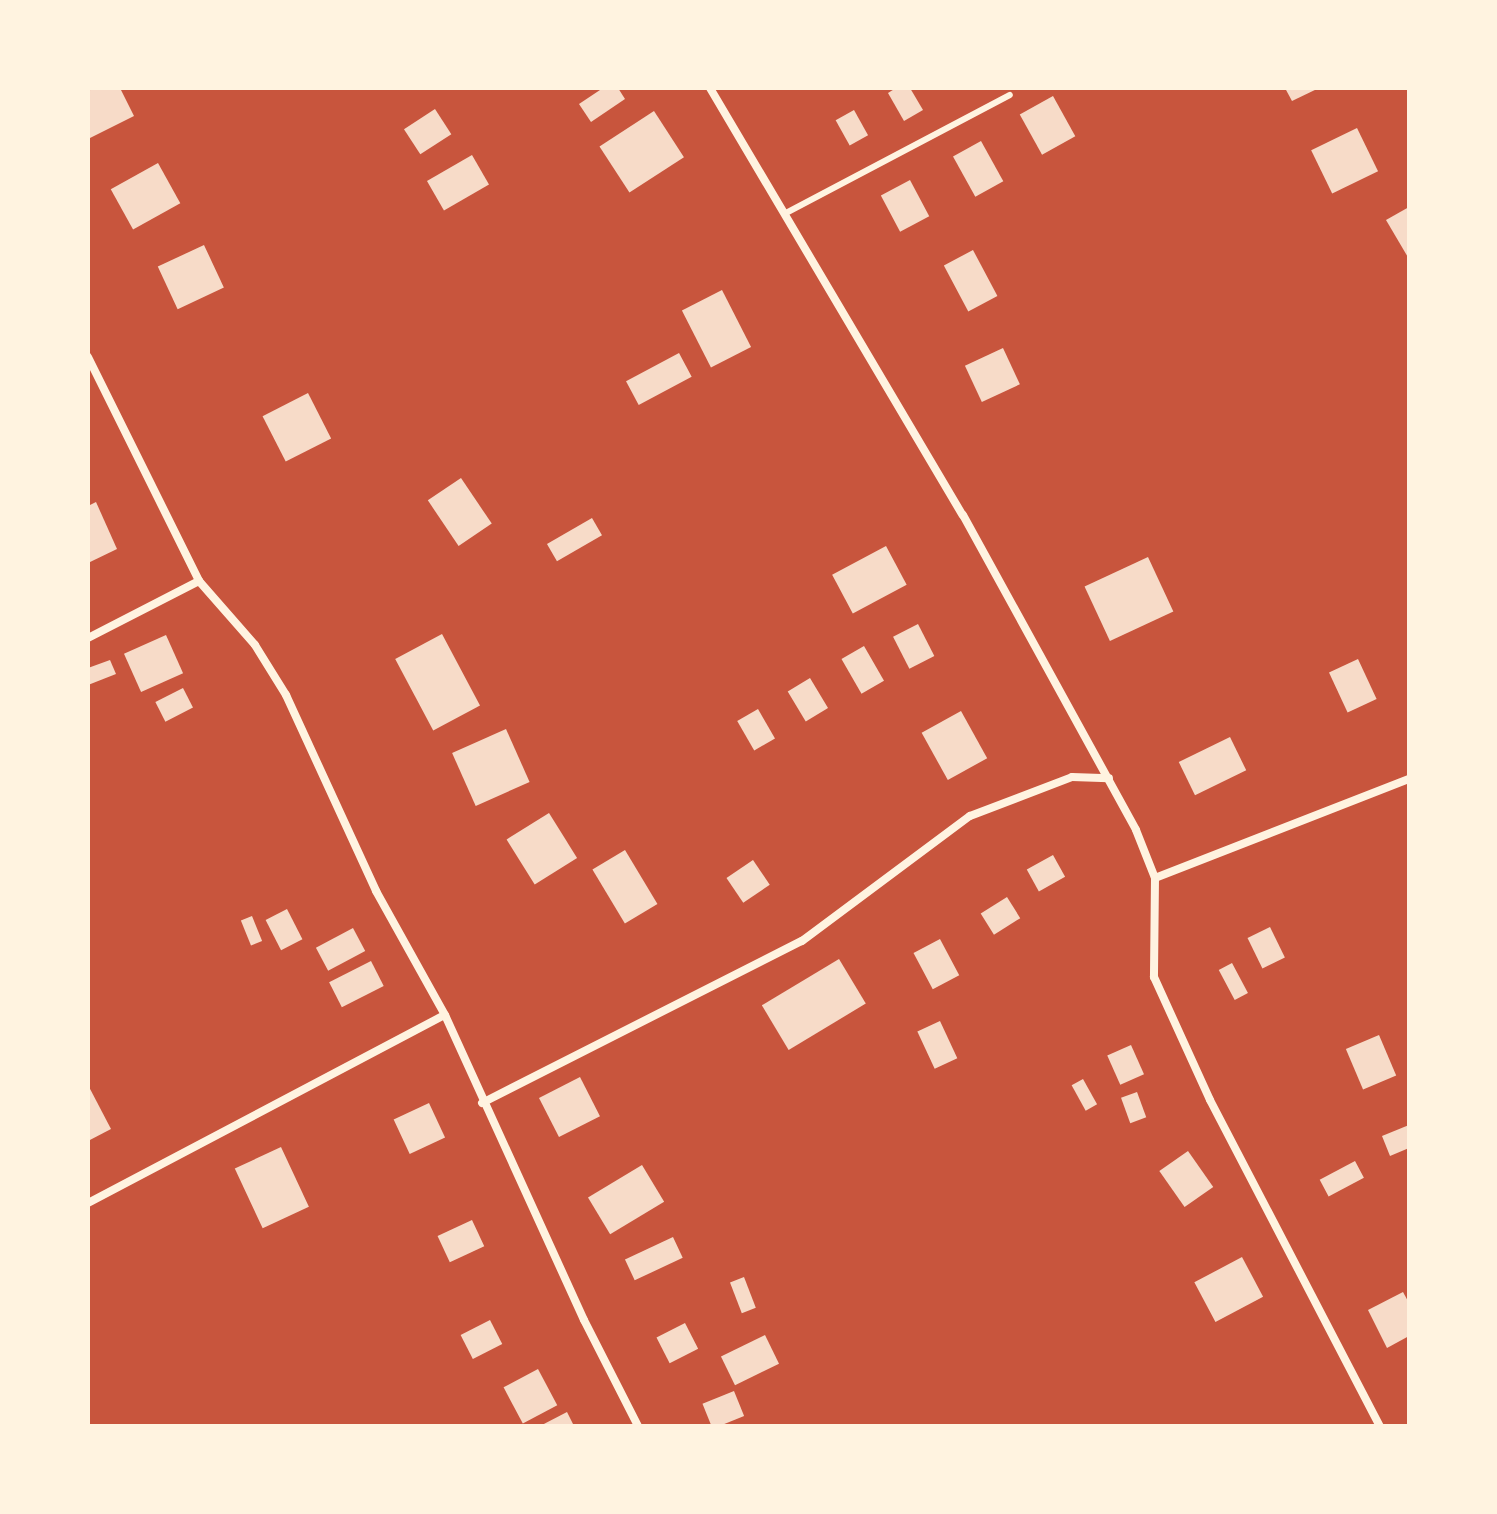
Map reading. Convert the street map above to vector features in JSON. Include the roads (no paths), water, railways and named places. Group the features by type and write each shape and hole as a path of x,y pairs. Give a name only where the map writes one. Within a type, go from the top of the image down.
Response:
{"street":[{"path":"710,88 786,213 1109,778 1155,878 1154,977 1210,1100 1380,1426"},
{"path":"88,357 199,581 255,645 286,695 376,891 445,1015 482,1103 638,1426"},
{"path":"88,638 199,581"},
{"path":"482,1103 802,941 970,816 1072,777 1109,778"},
{"path":"1155,878 1409,779"},
{"path":"88,1203 445,1015"}],"lane":[{"path":"786,213 1010,95"}]}
